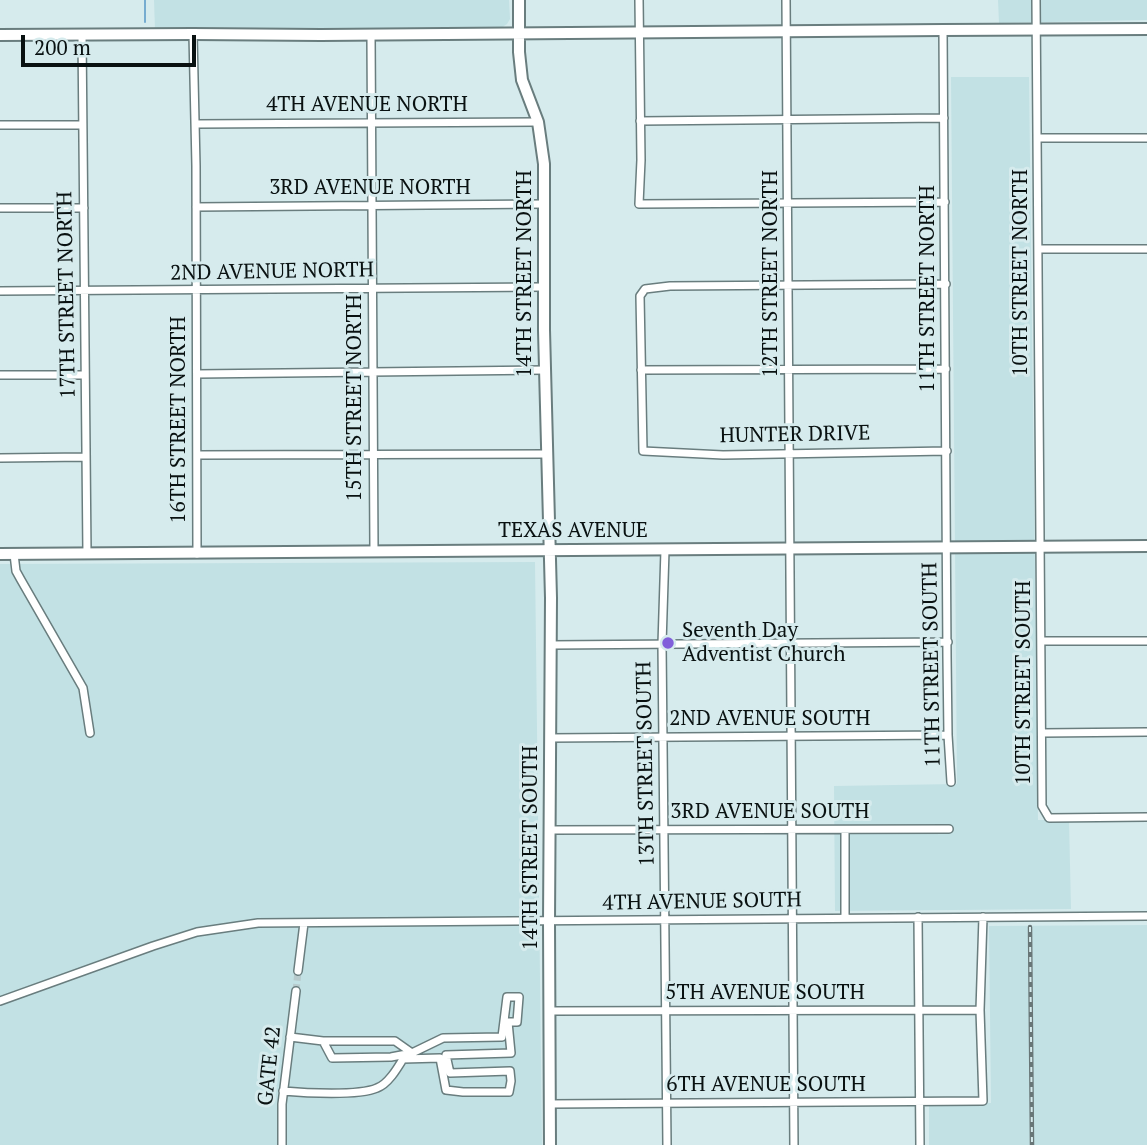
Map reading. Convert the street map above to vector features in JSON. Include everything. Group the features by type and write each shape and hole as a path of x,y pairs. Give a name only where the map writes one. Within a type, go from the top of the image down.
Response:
{"street":[{"name":"14TH STREET NORTH","path":"519,0 523,80 538,122 544,164 549,550"},
{"path":"639,0 639,204 945,202"},
{"name":"12TH STREET NORTH","path":"786,0 793,1145"},
{"name":"10TH STREET NORTH","path":"1036,0 1040,547"},
{"path":"0,35 1147,29"},
{"name":"11TH STREET NORTH","path":"943,30 947,547"},
{"name":"16TH STREET NORTH","path":"193,34 196,124 197,554"},
{"name":"17TH STREET NORTH","path":"82,35 87,554"},
{"name":"15TH STREET NORTH","path":"370,35 374,551"},
{"path":"640,121 944,118"},
{"name":"4TH AVENUE NORTH","path":"196,124 538,122"},
{"path":"0,125 82,125"},
{"path":"1038,138 1147,138"},
{"name":"3RD AVENUE NORTH","path":"196,207 544,204"},
{"path":"0,208 84,208"},
{"path":"1038,249 1147,249"},
{"path":"946,284 670,286 646,289 640,296 641,370 946,369"},
{"name":"2ND AVENUE NORTH","path":"0,291 544,287"},
{"path":"197,374 545,370"},
{"name":"HUNTER DRIVE","path":"641,370 643,451 723,455 947,451"},
{"path":"0,375 85,375"},
{"path":"197,455 547,454"},
{"path":"0,458 86,457"},
{"name":"TEXAS AVENUE","path":"0,554 1147,546"},
{"name":"11TH STREET SOUTH","path":"947,547 948,735 951,782"},
{"name":"10TH STREET SOUTH","path":"1040,547 1042,806 1049,818 1147,817"},
{"name":"14TH STREET SOUTH","path":"549,550 550,1145"},
{"name":"13TH STREET SOUTH","path":"665,550 662,644 667,1145"},
{"path":"14,554 16,571 83,688 90,733"},
{"path":"1041,641 1147,641"},
{"path":"551,645 948,642"},
{"path":"1042,733 1147,732"},
{"name":"2ND AVENUE SOUTH","path":"550,738 948,735"},
{"name":"3RD AVENUE SOUTH","path":"550,830 949,829"},
{"path":"845,830 845,918"},
{"name":"4TH AVENUE SOUTH","path":"0,1001 197,932 258,923 1147,916"},
{"path":"918,917 920,1145"},
{"path":"980,1010 982,917"},
{"path":"298,971 304,923"},
{"name":"GATE 42","path":"282,1145 282,1104 296,991"},
{"path":"284,1091 357,1093 380,1088 403,1059 440,1058 446,1090 509,1092 510,1071 450,1073 446,1055 511,1053 508,1022 517,1022 519,997 507,997 502,1037 443,1038 412,1053 391,1057 332,1058 323,1041"},
{"name":"5TH AVENUE SOUTH","path":"550,1011 980,1010"},
{"name":"6TH AVENUE SOUTH","path":"550,1104 982,1101 980,1010"},
{"path":"290,1037 323,1041 395,1041 412,1053"}],"shaded area":[{"path":"154,0 509,0 510,19 501,28 155,30"},
{"path":"998,0 1147,0 1147,20 999,23"},
{"path":"951,77 1029,77 1038,820 1069,820 1071,909 835,911 834,786 957,784"},
{"path":"535,562 542,1145 0,1145 0,564"},
{"path":"1147,925 1147,1145 929,1145 929,1104 991,1103 989,926"}],"waterway":[{"path":"145,0 145,22"}],"tunnel":[{"path":"296,991 298,971"}],"railway":[{"path":"1030,927 1032,1145"}],"place":[{"name":"Seventh Day Adventist Church","path":"668,643"}]}
